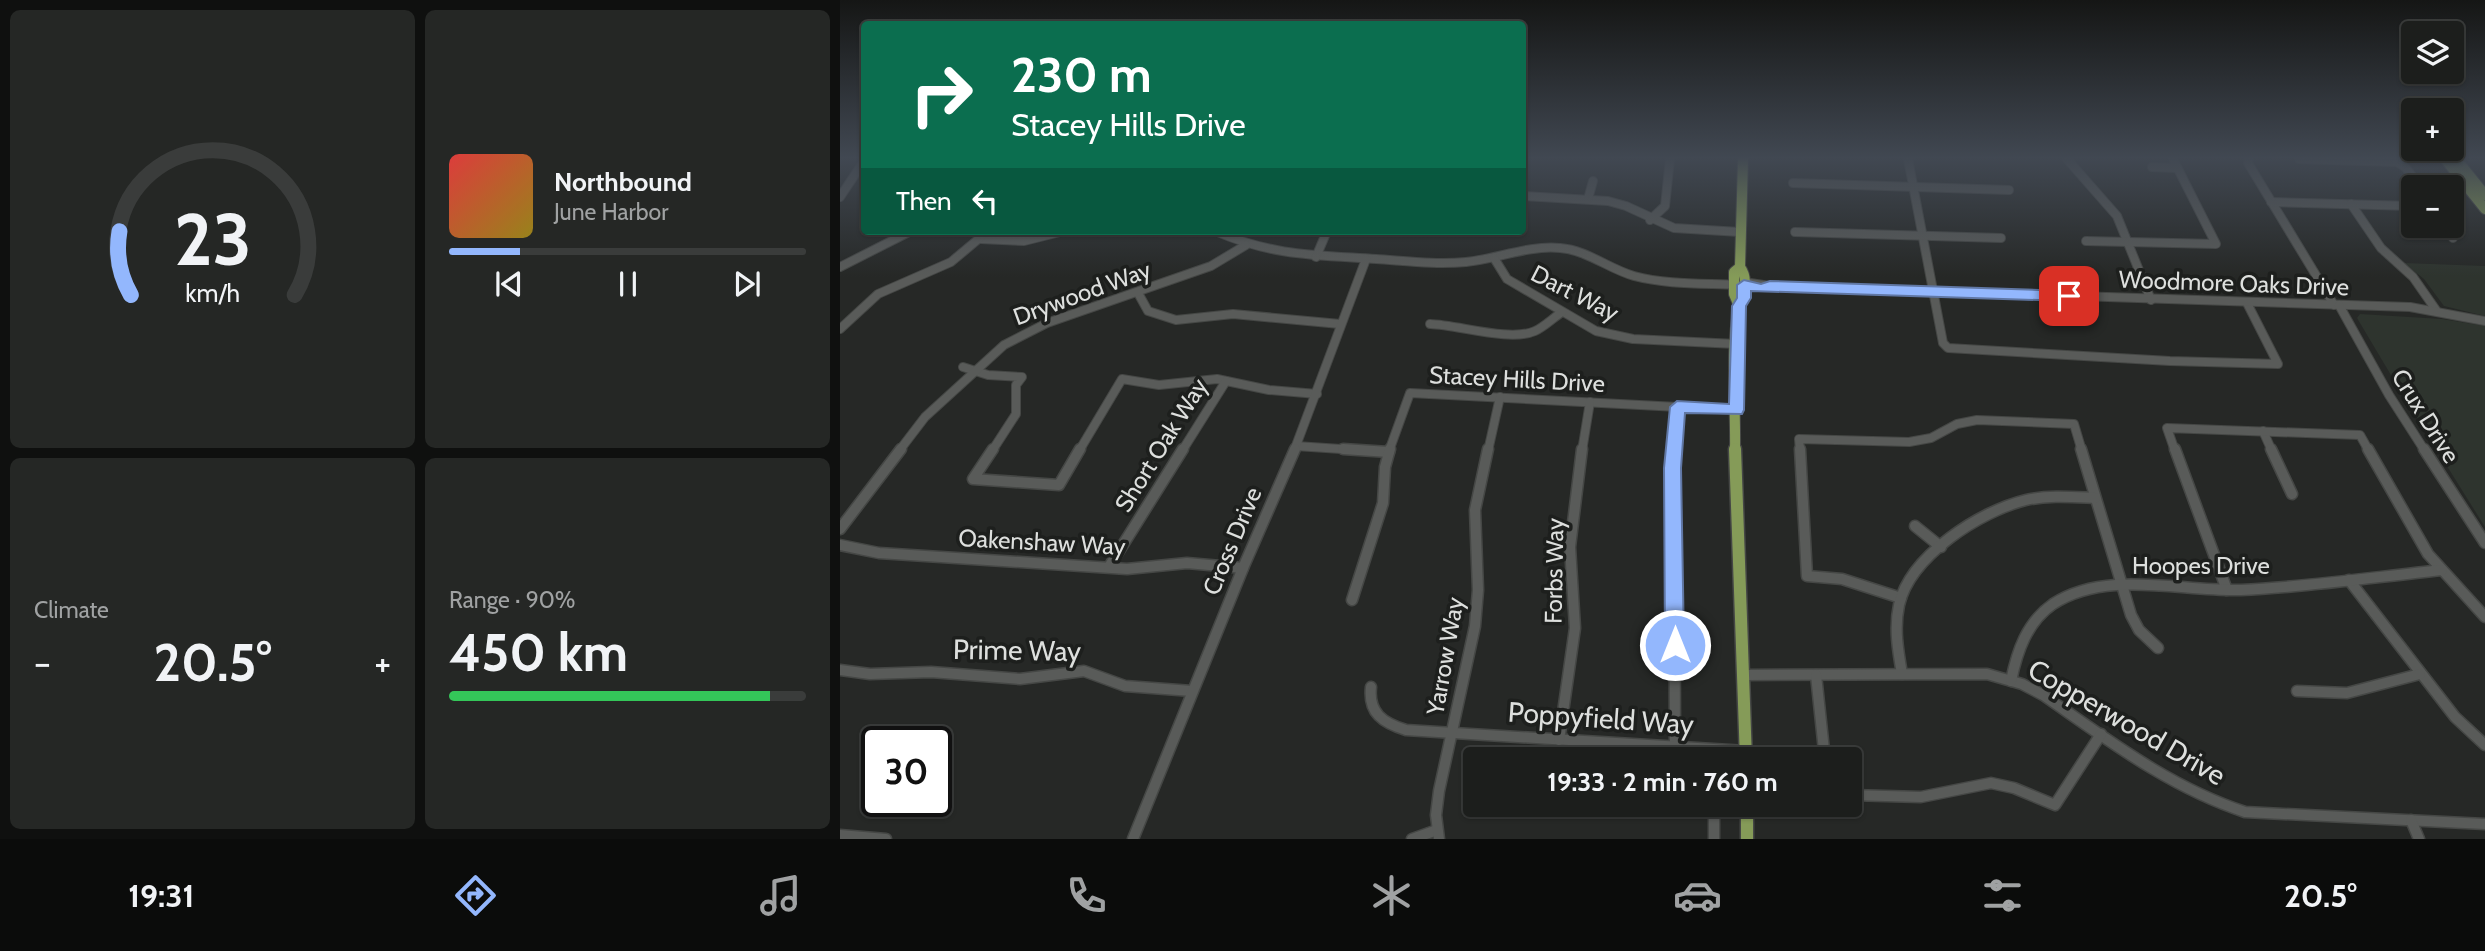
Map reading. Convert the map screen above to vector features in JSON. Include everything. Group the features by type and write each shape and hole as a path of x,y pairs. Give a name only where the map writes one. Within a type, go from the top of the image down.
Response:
{"main road":[{"path":"1741,198 1740,267 1744,273 1739,285 1744,298 1739,306 1736,344 1737,551 1746,747"},
{"path":"1747,817 1747,839"}],"street":[{"path":"1569,198 1617,203 1650,220 1674,228 1740,232"},
{"path":"1650,220 1665,206 1666,198"},
{"path":"1915,198 1943,343 1955,350 2278,364 2247,303"},
{"path":"2104,198 2110,205 2151,300"},
{"path":"2086,240 2216,244 2192,198"},
{"path":"2269,198 2336,305"},
{"path":"2271,202 2401,206"},
{"path":"2351,204 2381,248 2410,273 2436,310"},
{"path":"1795,232 2001,239"},
{"path":"840,267 903,235"},
{"path":"840,329 857,310 876,296 950,265 984,235"},
{"path":"981,239 1024,241 1048,235"},
{"name":"Woodmore Oaks Drive","path":"1224,235 1275,253 1444,263 1494,258 1534,249 1563,248 1588,255 1615,270 1637,277 1672,282 1761,288 1770,286 2336,305 2436,310 2485,321"},
{"path":"1316,257 1325,235"},
{"name":"Drywood Way","path":"840,529 925,417 990,355 1016,336 1211,267 1246,245"},
{"name":"Dart Way","path":"1494,258 1507,279 1595,331 1621,338 1736,344"},
{"name":"Cross Drive","path":"1133,839 1317,394 1340,324 1366,259"},
{"path":"1138,293 1148,311 1169,319 1188,320 1233,314 1340,324"},
{"name":"Crux Drive","path":"2336,305 2389,395 2485,543"},
{"path":"1430,324 1455,325 1514,336 1535,331 1562,312"},
{"path":"963,367 973,372 1022,377 1016,385 1016,414 973,479 1059,485 1122,379 1159,385 1195,379 1226,381 1275,391 1317,394"},
{"name":"Short Oak Way","path":"1109,567 1226,381"},
{"name":"Stacey Hills Drive","path":"1389,452 1410,393 1737,410"},
{"name":"Yarrow Way","path":"1438,835 1439,791 1478,605 1475,510 1500,397"},
{"name":"Forbs Way","path":"1559,740 1575,628 1576,609 1570,565 1572,531 1590,402"},
{"path":"1675,747 1672,468 1677,407"},
{"path":"1901,598 1842,579 1807,576 1799,439 1909,442 1931,438 1957,424 1978,420 2074,424 2132,618 2158,648"},
{"path":"2227,590 2167,428 2360,435 2419,541 2485,617"},
{"path":"2263,432 2292,494"},
{"path":"1296,446 1389,452 1385,467 1383,503 1352,600"},
{"path":"1902,674 1897,625 1901,598 1914,575 1941,547 1978,519 2001,506 2040,497 2095,498"},
{"path":"1915,526 1941,547"},
{"name":"Oakenshaw Way","path":"840,545 879,553 1127,569 1187,563 1243,568"},
{"name":"Hoopes Drive","path":"2011,681 2016,653 2023,636 2045,610 2077,593 2122,587 2227,590 2442,570"},
{"path":"2349,580 2455,717 2485,746"},
{"name":"Prime Way","path":"840,670 870,674 931,672 1020,678 1084,671 1125,685 1192,691"},
{"name":"Copperwood Drive","path":"1744,675 1987,674 2043,695 2182,789 2245,812 2485,824"},
{"path":"2297,691 2347,693 2420,674"},
{"path":"1816,675 1824,747"},
{"name":"Poppyfield Way","path":"1371,687 1371,707 1380,719 1406,730 1649,747"},
{"path":"1862,794 1934,796 1963,787 1999,783 2055,804 2101,734"},
{"path":"1714,817 1714,839"},
{"path":"2411,820 2419,839"},
{"path":"840,835 886,839"},
{"path":"1412,839 1438,835"}],"shaded area":[{"path":"2404,263 2485,266 2485,316 2444,306 2424,279"},
{"path":"2360,314 2442,319 2485,326 2485,527 2357,318"}],"route":[{"path":"1675,645 1672,468 1677,407 1737,410 1736,344 1739,306 1744,298 1744,285 1749,288 1770,286 2069,296"}]}
